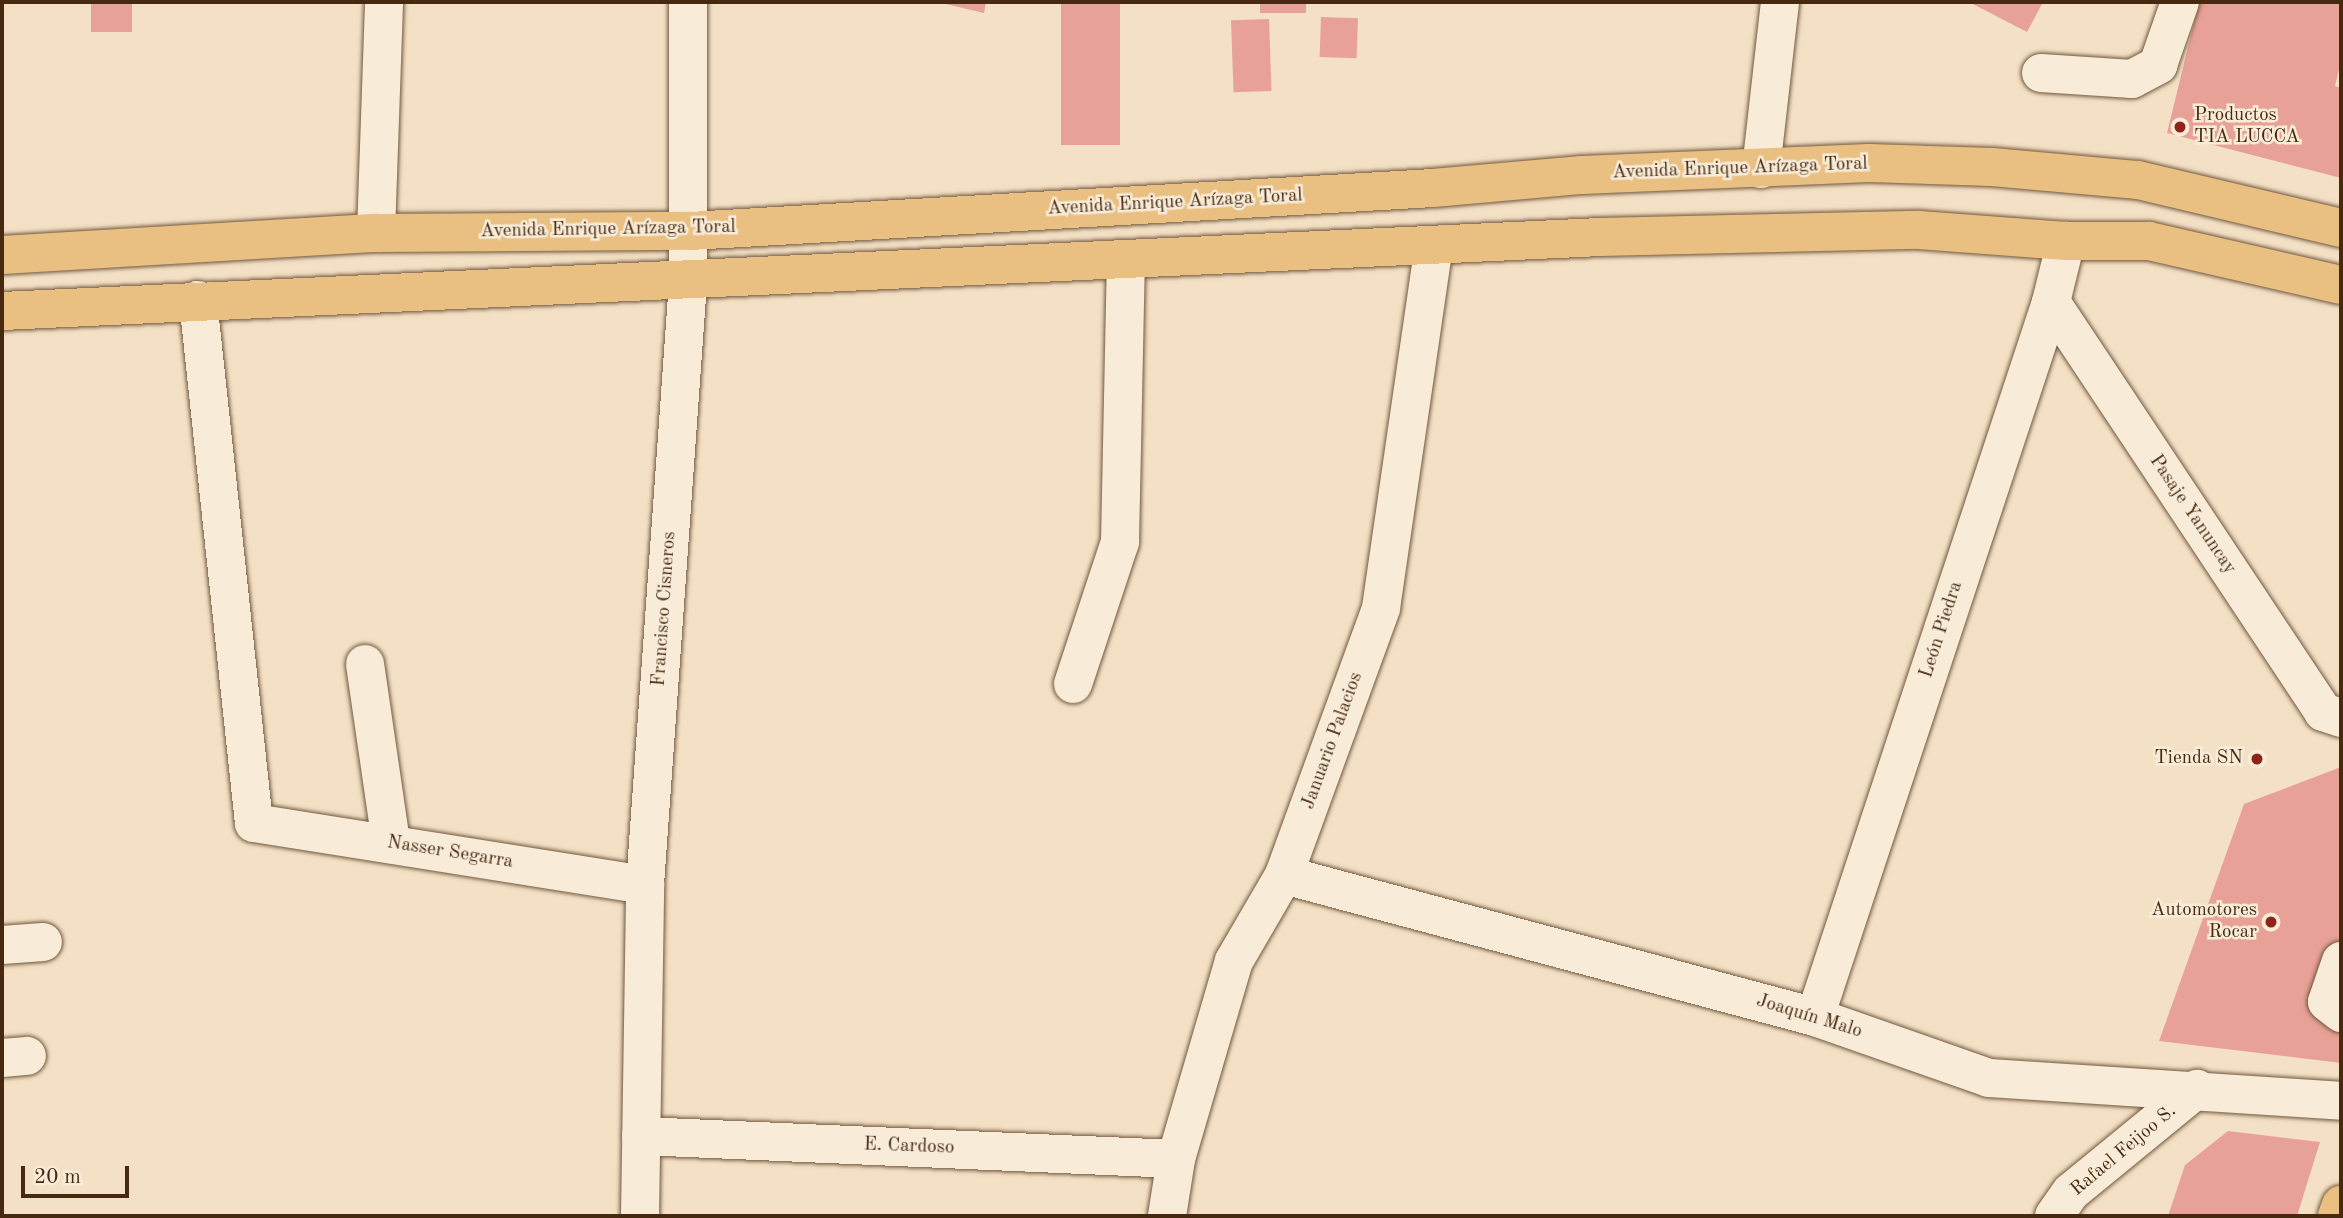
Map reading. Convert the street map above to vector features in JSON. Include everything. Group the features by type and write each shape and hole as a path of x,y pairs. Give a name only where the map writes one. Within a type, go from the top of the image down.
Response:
{"main road":[{"name":"Avenida Enrique Arízaga Toral","path":"2,255 376,233 690,231 1419,189 1582,175 1868,163 1992,167 2138,180 2341,228"},
{"path":"2,311 198,300 688,282 1434,246 1919,230 2066,241 2149,241 2341,285"},
{"path":"2337,1216 2341,1205"}],"street":[{"path":"376,233 384,2"},
{"name":"Francisco Cisneros","path":"640,1216 645,885 688,282 688,2"},
{"path":"1761,169 1780,2"},
{"path":"2041,73 2132,79 2158,65 2180,2"},
{"name":"León Piedra","path":"1815,1017 2050,302 2066,241"},
{"name":"Januario Palacios","path":"1167,1216 1176,1159 1234,961 1284,875 1381,608 1434,246"},
{"path":"1073,684 1120,542 1126,261"},
{"name":"Nasser Segarra","path":"198,300 254,823 645,885"},
{"name":"Pasaje Yanuncay","path":"2050,302 2323,712 2341,718"},
{"path":"365,663 391,843"},
{"name":"Joaquín Malo","path":"1284,875 1815,1017 1989,1078 2197,1089 2341,1101"},
{"path":"2,945 43,942"},
{"path":"2341,961 2328,1003 2341,1013"},
{"name":"Rafael Feijoo S.","path":"2054,1216 2071,1192 2197,1089"},
{"name":"E. Cardoso","path":"641,1136 1176,1159"}],"building":[{"path":"91,2 132,2 132,32 91,32"},
{"path":"937,2 986,2 984,13"},
{"path":"1061,2 1120,2 1120,145 1061,145"},
{"path":"1260,2 1306,2 1306,13 1260,13"},
{"path":"1969,2 2043,2 2027,32"},
{"path":"2199,2 2341,2 2341,61 2335,86 2341,88 2341,178 2167,133"},
{"path":"1321,17 1358,18 1357,58 1320,57"},
{"path":"1269,19 1272,91 1234,92 1231,20"},
{"name":"Automotores Rocar","path":"2341,767 2341,1063 2159,1041 2244,804"},
{"path":"2228,1131 2320,1142 2297,1216 2168,1216 2185,1165"}],"place":[{"name":"Productos TIA LUCCA","path":"2180,127"},
{"name":"Tienda SN","path":"2257,759"},
{"name":"Automotores Rocar","path":"2271,922"}]}
